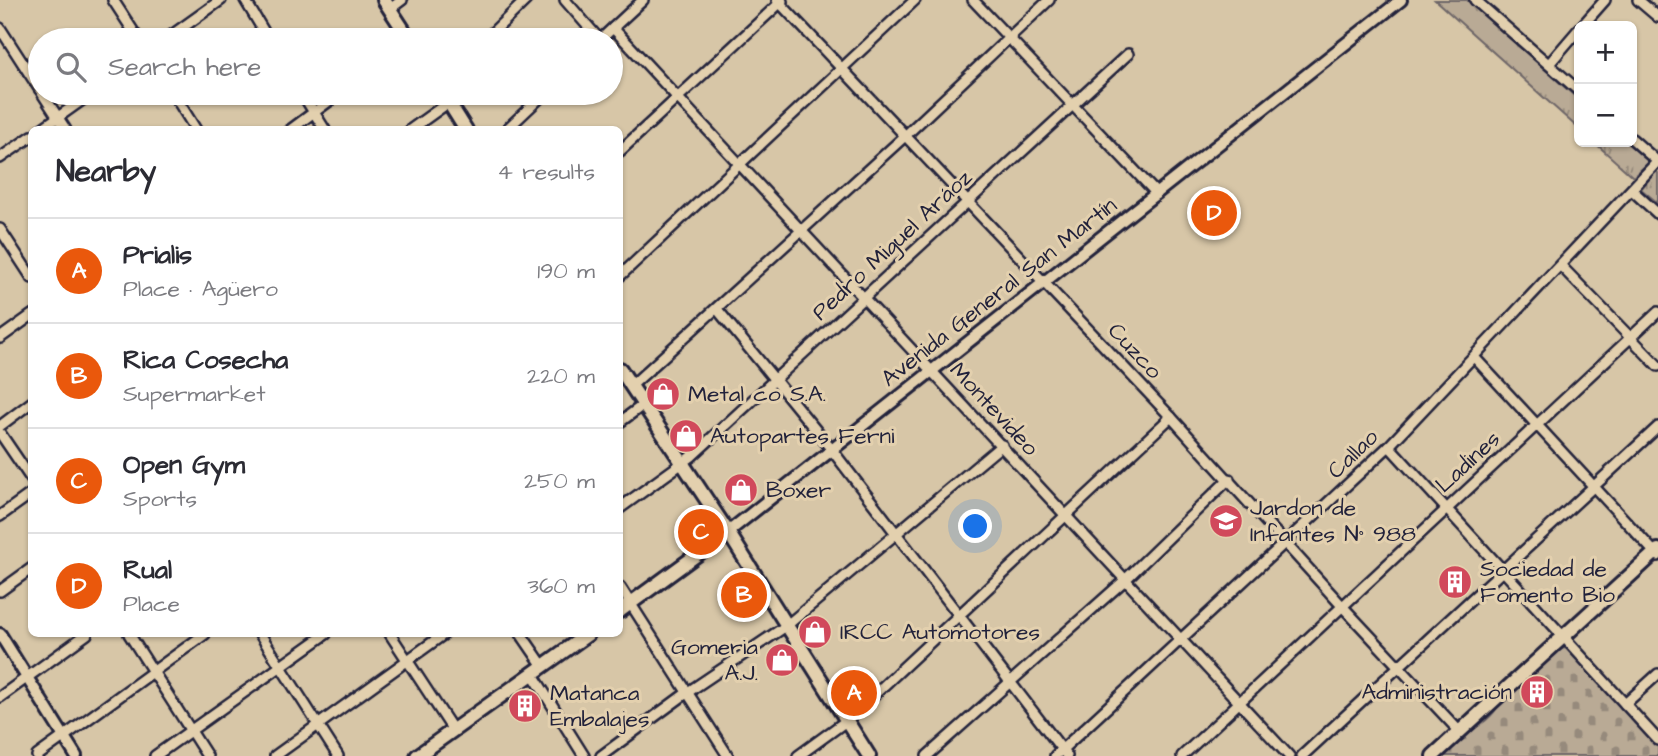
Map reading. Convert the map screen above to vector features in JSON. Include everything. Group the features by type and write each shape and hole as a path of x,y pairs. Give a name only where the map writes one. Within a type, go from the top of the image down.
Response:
{"main road":[{"path":"387,5 402,28"},
{"path":"450,105 464,126"},
{"path":"623,374 869,756"},
{"name":"Avenida General San Martín","path":"625,607 728,533"},
{"path":"1433,756 1657,553"},
{"path":"417,756 584,637"}],"street":[{"path":"113,0 131,28"},
{"path":"182,28 220,0"},
{"path":"245,0 262,28"},
{"path":"387,5 402,0"},
{"path":"497,28 526,0"},
{"path":"565,0 590,28"},
{"path":"613,28 643,0"},
{"path":"623,273 915,0"},
{"path":"973,0 1157,194"},
{"path":"631,386 905,136 1049,0"},
{"name":"Avenida General San Martín","path":"728,533 1401,0"},
{"path":"1475,0 1574,86"},
{"path":"1587,21 1605,0"},
{"path":"1638,0 1658,16"},
{"path":"623,148 780,1"},
{"name":"Cuzco","path":"780,1 1229,479 1343,607 1460,732"},
{"path":"0,27 28,71"},
{"path":"1549,64 1574,36"},
{"name":"Montevideo","path":"623,39 1289,756"},
{"name":"Pedro Miguel Aráoz","path":"623,506 682,464 775,381 1128,54"},
{"path":"50,105 64,126"},
{"path":"46,126 75,105"},
{"path":"180,105 194,126"},
{"path":"310,105 323,126"},
{"path":"295,126 324,105"},
{"path":"414,126 438,105"},
{"path":"510,126 532,105"},
{"path":"0,158 28,139"},
{"path":"1637,143 1658,162"},
{"name":"Callao","path":"1061,754 1389,446 1658,162"},
{"path":"1633,191 1658,214"},
{"path":"0,229 28,272"},
{"path":"1561,266 1658,366"},
{"path":"717,309 832,450 1061,754"},
{"name":"Ladines","path":"1182,756 1658,312"},
{"path":"0,338 28,319"},
{"path":"1474,357 1657,553"},
{"path":"0,426 28,405"},
{"path":"623,420 643,405"},
{"path":"799,756 846,721 1171,417"},
{"path":"1302,756 1658,427"},
{"path":"0,433 28,474"},
{"path":"601,756 688,692 786,626 1002,445"},
{"path":"1389,446 1658,740"},
{"path":"927,756 1125,580 1229,479"},
{"path":"0,516 28,497"},
{"path":"0,591 28,571"},
{"path":"625,607 688,692 728,756"},
{"path":"0,634 76,756"},
{"path":"0,697 83,637"},
{"path":"131,637 207,756"},
{"path":"37,756 201,637"},
{"path":"262,637 338,756"},
{"path":"155,756 322,637"},
{"path":"392,637 453,730"},
{"path":"275,756 440,637"},
{"path":"522,637 584,756"},
{"path":"1625,704 1658,674"}],"green space":[{"path":"1435,0 1467,0 1574,96 1574,125"},
{"path":"1600,147 1632,147 1649,162 1633,177"},
{"path":"1656,171 1658,173 1658,203 1641,189"},
{"path":"1570,649 1658,745 1658,756 1442,756 1461,737 1488,718 1499,704 1557,651"}],"place":[{"name":"Rual","path":"1214,213"},
{"name":"Metal co S.A.","path":"663,394"},
{"name":"Autopartes Ferni","path":"686,436"},
{"name":"Boxer","path":"741,490"},
{"name":"Jardon de Infantes N° 988","path":"1226,521"},
{"name":"Open Gym","path":"701,532"},
{"name":"Sociedad de Fomento Bio","path":"1455,582"},
{"name":"Rica Cosecha","path":"744,595"},
{"name":"IRCC Automotores","path":"815,632"},
{"name":"Gomeria A.J.","path":"782,660"},
{"name":"Administración","path":"1537,692"},
{"name":"Prialis","path":"854,693"},
{"name":"Matanca Embalajes","path":"525,706"}]}
